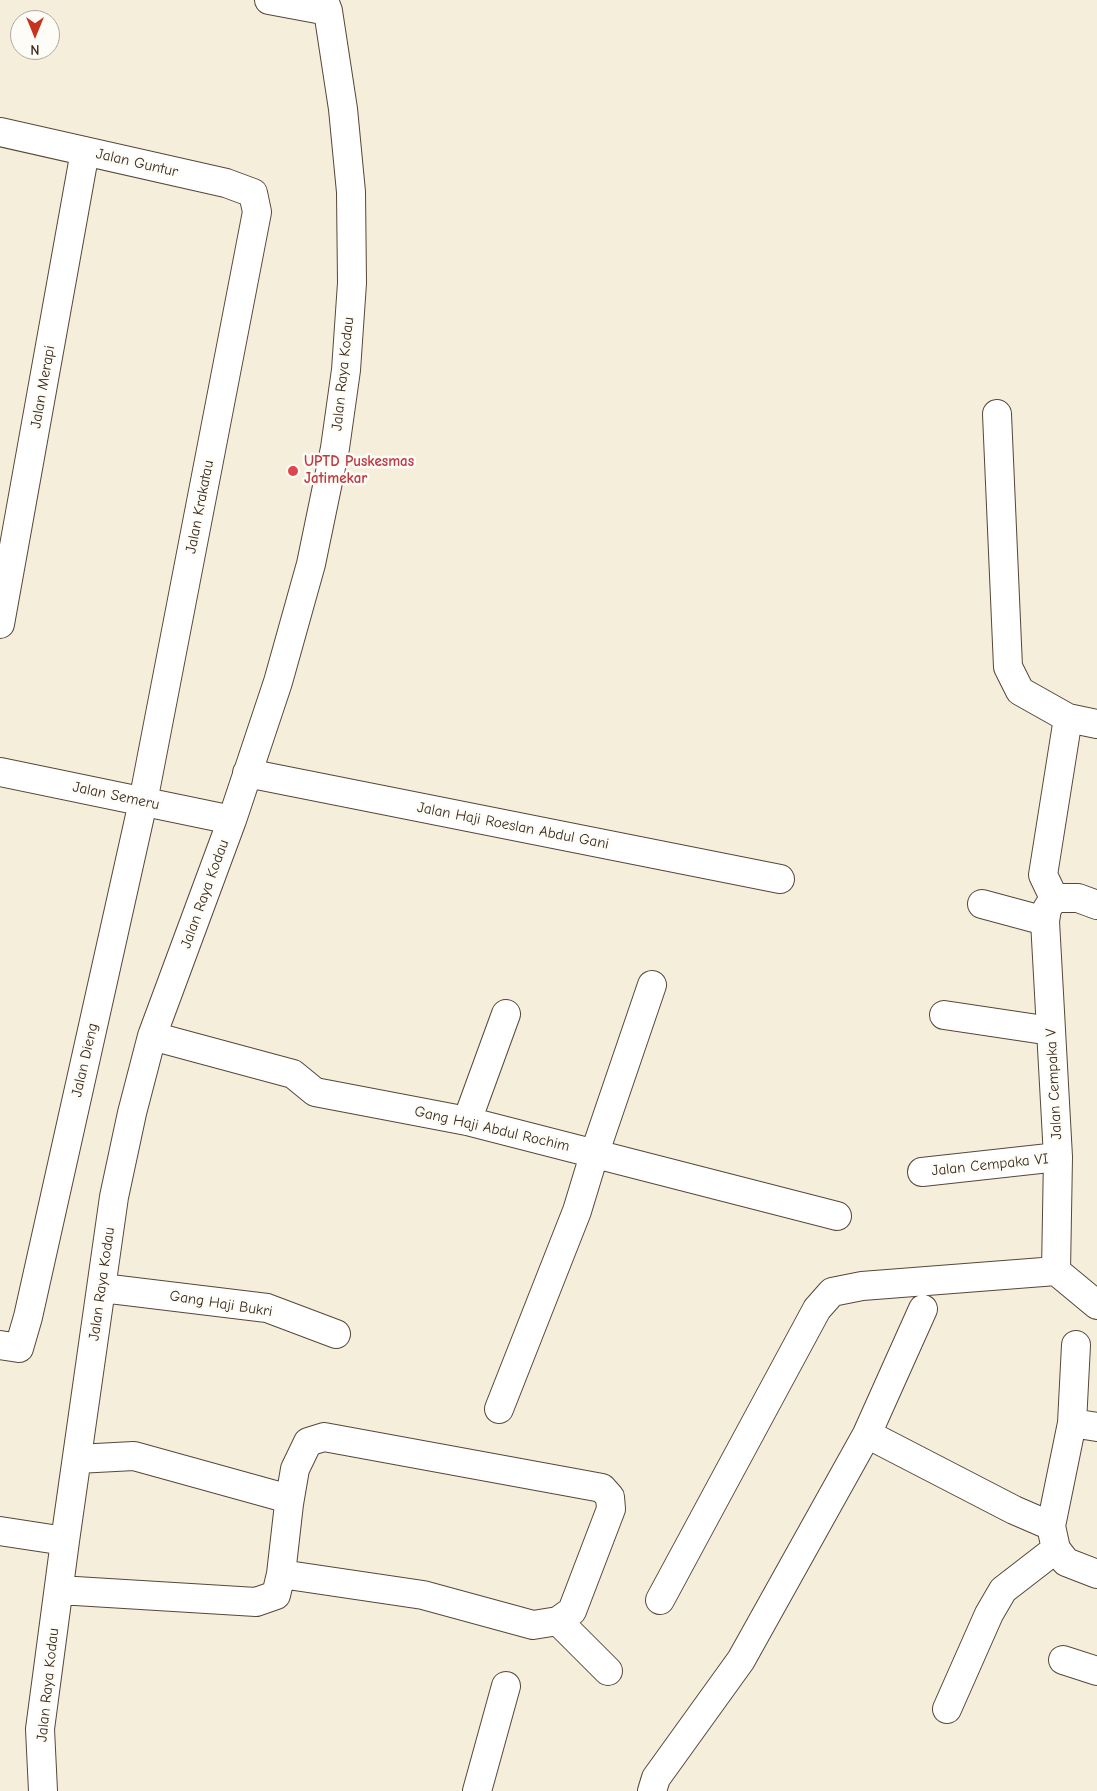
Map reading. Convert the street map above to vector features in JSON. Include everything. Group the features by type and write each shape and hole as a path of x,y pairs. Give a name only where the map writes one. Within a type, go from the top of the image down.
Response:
{"street":[{"path":"269,0 326,6"},
{"name":"Jalan Raya Kodau","path":"43,1791 40,1729 114,1197 132,1113 152,1036 232,820 278,682 311,564 335,448 346,370 352,283 351,192 343,109 326,6"},
{"name":"Jalan Guntur","path":"0,132 226,183 253,193 256,212"},
{"name":"Jalan Merapi","path":"0,624 85,151"},
{"name":"Jalan Krakatau","path":"143,802 256,212"},
{"path":"997,414 1008,667 1020,691 1068,718 1097,724"},
{"path":"1049,909 1043,875 1068,718"},
{"name":"Jalan Semeru","path":"0,772 232,820"},
{"name":"Jalan Haji Roeslan Abdul Gani","path":"247,773 780,879"},
{"name":"Jalan Dieng","path":"0,1345 19,1348 28,1318 143,802"},
{"path":"982,904 1049,909 1078,898 1097,905"},
{"name":"Jalan Cempaka V","path":"1049,909 1051,1031 1058,1157 1056,1271"},
{"path":"499,1409 577,1211 594,1155 652,985"},
{"path":"467,1121 506,1014"},
{"path":"944,1016 1051,1031"},
{"name":"Gang Haji Abdul Rochim","path":"152,1036 293,1074 315,1092 467,1121 837,1216"},
{"name":"Jalan Cempaka VI","path":"922,1172 1058,1157"},
{"path":"660,1600 812,1317 832,1292 855,1287 1056,1271 1097,1305"},
{"name":"Gang Haji Bukri","path":"102,1288 267,1308 336,1334"},
{"path":"652,1791 656,1778 741,1660 867,1434 923,1309"},
{"path":"946,1709 988,1614 1003,1590 1053,1538 1084,1425 1076,1346"},
{"path":"867,1434 1014,1510 1053,1538 1066,1562 1097,1574"},
{"path":"59,1590 256,1602 276,1595 281,1574 295,1469 308,1442 324,1438 602,1488 610,1497 612,1508 572,1611 558,1621 533,1625 424,1595 281,1574"},
{"path":"77,1459 134,1456 282,1497 289,1504"},
{"path":"0,1531 65,1541"},
{"path":"558,1621 608,1671"},
{"path":"1063,1660 1097,1671"},
{"path":"477,1791 506,1686"}],"place":[{"name":"UPTD Puskesmas Jatimekar","path":"293,471"}]}
